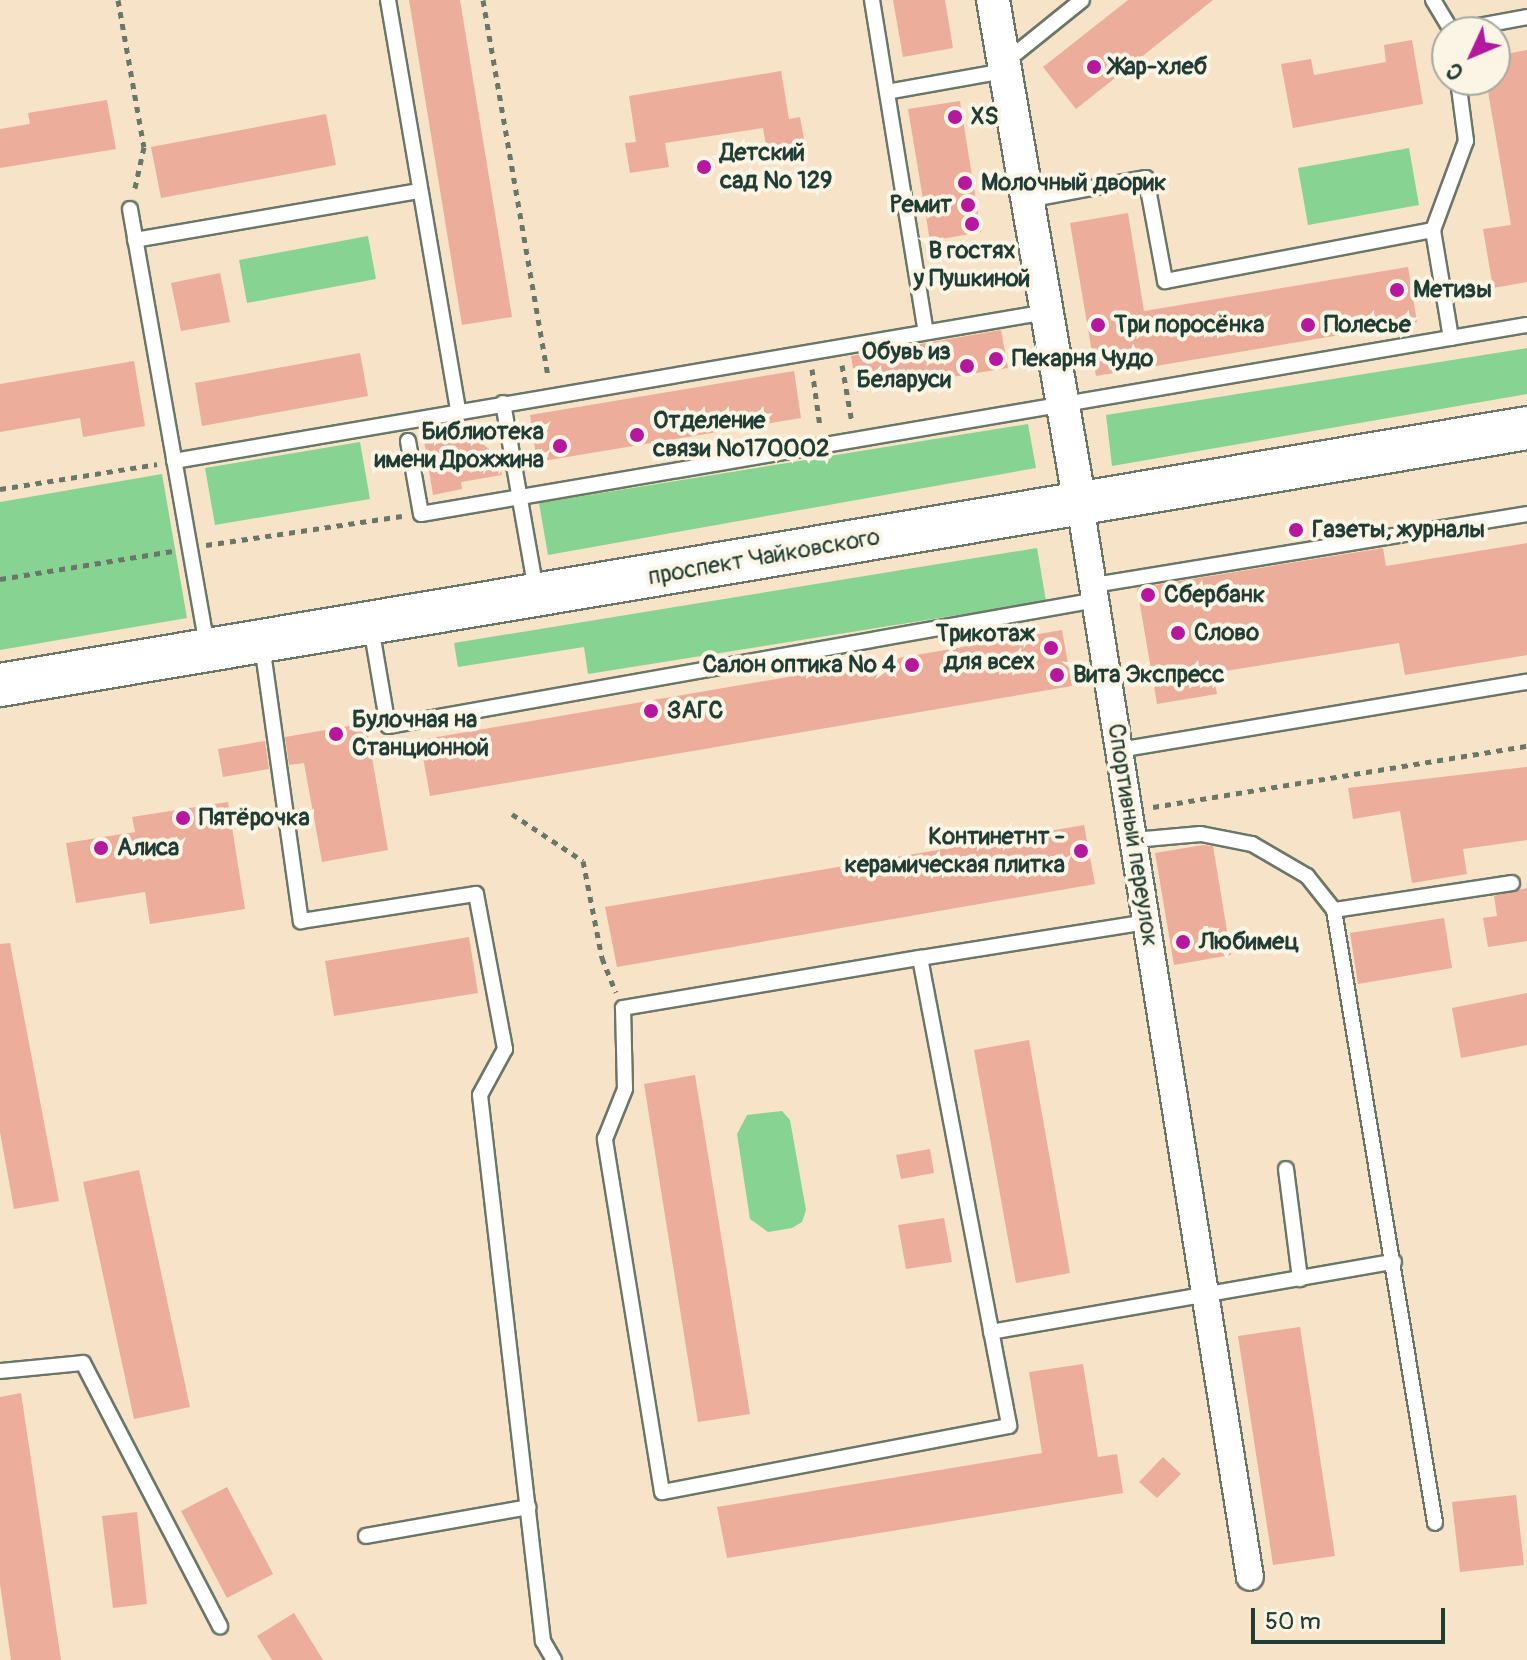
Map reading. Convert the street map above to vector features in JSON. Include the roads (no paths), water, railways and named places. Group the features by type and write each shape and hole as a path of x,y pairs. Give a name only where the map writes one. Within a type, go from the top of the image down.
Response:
{"main road":[{"name":"проспект Чайковского","path":"0,685 1527,428"}],"street":[{"name":"Спортивный переулок","path":"993,0 1095,593 1250,1577"}],"lane":[{"path":"388,0 458,411"},
{"path":"872,0 926,332"},
{"path":"887,92 1004,67 1082,0"},
{"path":"1451,338 1433,230 1466,141 1460,96"},
{"path":"1027,200 1146,178 1165,281 1433,230"},
{"path":"135,240 420,191"},
{"path":"130,209 208,650"},
{"path":"174,461 1047,312"},
{"path":"408,441 421,514 1527,325"},
{"path":"503,403 536,595"},
{"path":"370,623 388,726 1527,514"},
{"path":"261,641 301,921 476,894 505,1049 480,1095 543,1641 554,1660"},
{"path":"1119,750 1527,682"},
{"path":"1134,840 1201,834 1252,844 1307,876 1334,910 1435,1523"},
{"path":"1334,910 1512,883"},
{"path":"920,958 1009,1426 662,1492 605,1139 625,1089 623,1008 920,958 1147,922"},
{"path":"1286,1169 1300,1279"},
{"path":"991,1332 1394,1262"},
{"path":"0,1371 83,1363 220,1626"},
{"path":"366,1536 528,1507"}],"place":[{"name":"Жар-хлеб","path":"1094,67"},
{"name":"XS","path":"955,117"},
{"name":"Детский сад № 129","path":"704,167"},
{"name":"Молочный дворик","path":"965,183"},
{"name":"Ремит","path":"968,205"},
{"name":"В гостях у Пушкиной","path":"972,224"},
{"name":"Метизы","path":"1397,290"},
{"name":"Три поросёнка","path":"1098,325"},
{"name":"Полесье","path":"1308,325"},
{"name":"Пекарня Чудо","path":"996,359"},
{"name":"Обувь из Беларуси","path":"967,366"},
{"name":"Отделение связи №170002","path":"637,435"},
{"name":"Библиотека имени Дрожжина","path":"560,446"},
{"name":"Газеты, журналы","path":"1296,530"},
{"name":"Сбербанк","path":"1148,595"},
{"name":"Слово","path":"1178,633"},
{"name":"Трикотаж для всех","path":"1051,648"},
{"name":"Салон оптика № 4","path":"912,665"},
{"name":"Вита Экспресс","path":"1057,675"},
{"name":"ЗАГС","path":"651,711"},
{"name":"Булочная на Станционной","path":"336,734"},
{"name":"Пятёрочка","path":"183,818"},
{"name":"Алиса","path":"101,848"},
{"name":"Континетнт - керамическая плитка","path":"1081,851"},
{"name":"Любимец","path":"1183,942"}]}
